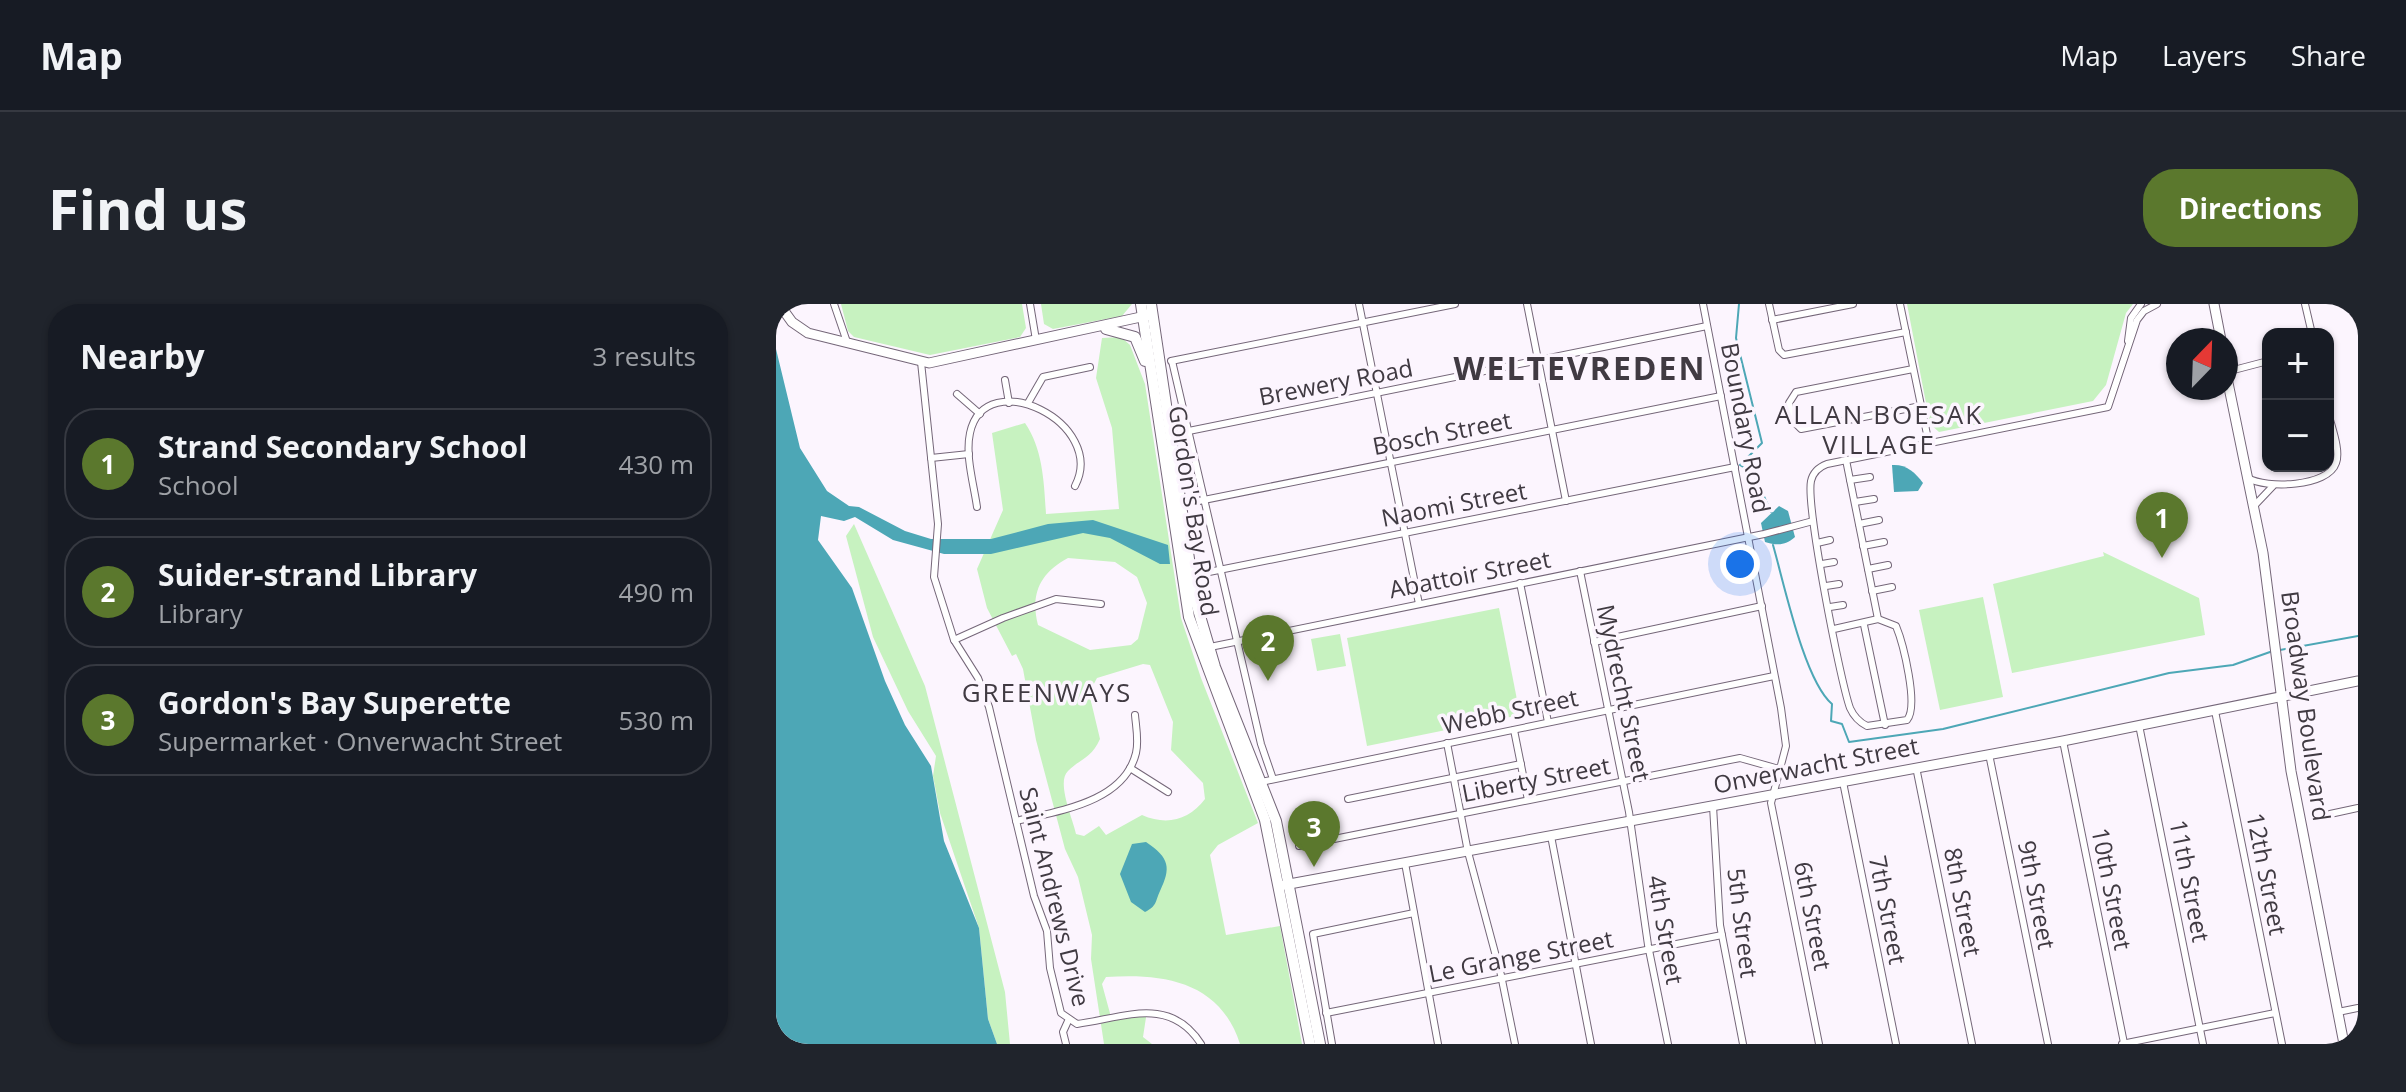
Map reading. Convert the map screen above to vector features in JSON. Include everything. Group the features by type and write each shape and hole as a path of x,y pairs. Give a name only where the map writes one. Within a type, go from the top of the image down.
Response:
{"main road":[{"name":"Gordon's Bay Road","path":"1141,304 1149,316 1160,364 1165,436 1185,577 1203,648 1263,782 1279,834 1285,885"},
{"name":"Gordon's Bay Road","path":"1149,316 1151,373 1165,436"},
{"path":"1106,329 1135,337 1151,373"},
{"name":"Gordon's Bay Road","path":"1263,782 1305,992 1310,1044"},
{"name":"Gordon's Bay Road","path":"1305,992 1320,1044"}],"street":[{"path":"779,304 803,330 848,344 933,363 1149,316"},
{"path":"834,304 848,344"},
{"path":"1030,304 1040,340"},
{"path":"1359,304 1419,604"},
{"path":"1160,364 1455,304"},
{"path":"1527,304 1566,501"},
{"name":"Boundary Road","path":"1703,304 1786,738 1773,795"},
{"path":"1769,304 1779,350 1784,355 1906,332"},
{"path":"1772,320 1825,307 1853,304"},
{"path":"1900,304 1929,444"},
{"path":"2128,341 2131,318 2141,304"},
{"path":"1834,629 1864,625 1878,619 1888,620 1897,629 1913,707 1907,720 1867,726 1852,713 1834,629 1813,521 1810,487 1813,474 1827,464 2108,407 2128,341 2139,317 2157,304"},
{"path":"2214,304 2219,328"},
{"path":"2306,305 2311,328"},
{"path":"1040,340 1106,329 1149,316"},
{"name":"Brewery Road","path":"1165,436 1707,326"},
{"path":"1172,361 1236,641 1263,782"},
{"name":"Saint Andrews Drive","path":"921,362 936,536 934,577 954,640 985,696 1047,931 1050,968 1059,1010 1068,1021 1080,1024 1139,1011 1154,1012 1182,1023 1201,1044"},
{"path":"2238,369 2262,363"},
{"path":"1028,403 1036,383 1043,377 1090,367"},
{"path":"1913,369 1796,392 1789,403 1793,421 1801,429 1921,406"},
{"path":"1005,380 1009,403"},
{"path":"957,394 980,414"},
{"name":"Bosch Street","path":"1175,506 1721,396"},
{"name":"Broadway Boulevard","path":"2232,400 2268,583 2280,697 2301,829 2344,1044"},
{"path":"977,507 969,454 970,433 980,414 1009,403 1028,403 1051,414 1072,440 1080,464 1075,486"},
{"path":"2334,443 2337,458 2334,465"},
{"path":"931,458 969,454"},
{"path":"1846,460 1878,619"},
{"name":"Naomi Street","path":"1185,577 1735,467"},
{"path":"2248,478 2273,486 2318,478 2327,472"},
{"path":"1850,480 1870,477"},
{"path":"2254,506 2273,486"},
{"path":"1855,502 1874,499"},
{"path":"1859,524 1879,520"},
{"name":"Abattoir Street","path":"1203,648 1795,528 1813,521"},
{"path":"1817,543 1830,540"},
{"path":"1863,546 1884,542"},
{"path":"1822,564 1834,562"},
{"path":"1868,569 1888,565"},
{"name":"Mydrecht Street","path":"1580,571 1629,822"},
{"path":"1520,583 1548,722"},
{"path":"1826,586 1839,584"},
{"path":"1872,591 1892,587"},
{"path":"954,640 989,623 1056,599 1101,604"},
{"path":"1830,607 1843,605"},
{"path":"1594,642 1762,606"},
{"path":"1864,625 1885,725"},
{"name":"Webb Street","path":"1263,782 1774,676"},
{"name":"Onverwacht Street","path":"1285,885 2063,741 2358,681"},
{"name":"12th Street","path":"2215,711 2282,1044"},
{"path":"1016,821 1095,798 1119,782 1130,768 1137,746 1135,715"},
{"name":"11th Street","path":"2139,725 2203,1044"},
{"path":"1514,730 1528,800"},
{"name":"10th Street","path":"2063,741 2122,1044"},
{"path":"1447,743 1468,852 1502,979 1515,1044"},
{"name":"9th Street","path":"1989,754 2048,1044"},
{"name":"Liberty Street","path":"1299,846 1740,758 1779,769"},
{"path":"1348,799 1521,764"},
{"name":"8th Street","path":"1916,767 1972,1044"},
{"path":"1130,768 1168,792"},
{"name":"7th Street","path":"1843,782 1896,1044"},
{"name":"6th Street","path":"1773,795 1771,803 1819,1044"},
{"name":"5th Street","path":"1713,806 1722,935 1743,1044"},
{"path":"2330,814 2358,808"},
{"name":"4th Street","path":"1629,822 1649,950 1668,1044"},
{"path":"1551,836 1591,1044"},
{"path":"1405,863 1438,1044"},
{"path":"1332,1044 1312,938 1316,931 1414,913"},
{"name":"Le Grange Street","path":"1326,1013 1722,935"},
{"path":"2338,1012 2358,1008"},
{"path":"2122,1044 2275,1013"},
{"path":"1066,1044 1063,1032 1068,1021"}],"green space":[{"path":"841,304 1022,304 1026,328 1020,337 930,355 854,337 848,331"},
{"path":"1041,304 1132,304 1122,316 1053,329 1044,324"},
{"path":"1907,304 2133,304 2126,313 2106,385 2093,401 1939,432 1930,424"},
{"path":"1121,337 1130,345 1145,384 1181,618 1258,823 1218,845 1210,855 1226,935 1280,926 1302,1044 1240,1044 1219,1006 1204,994 1168,980 1127,976 1106,977 1102,984 1111,1017 1147,1011 1143,1037 1152,1044 1104,1044 1091,959 1092,935 1078,877 1065,849 1036,740 1023,669 1016,654 1012,656 987,608 977,569 1003,510 992,433 1025,423 1039,455 1046,514 1119,509 1112,428 1096,378 1102,338","holes":["1068,558 1115,562 1137,577 1147,603 1138,639 1131,645 1090,650 1038,625 1035,604 1040,586 1050,570","1143,664 1150,665 1173,722 1171,750 1203,783 1205,799 1192,812 1177,819 1160,820 1142,815 1106,835 1099,826 1084,836 1076,834 1064,783 1068,771 1089,754 1100,739 1089,693 1097,678"]},
{"path":"854,524 925,686 1005,992 1010,1044 997,1044 988,1019 979,928 940,813 933,776 936,756 908,711 873,637 846,536"},
{"path":"2103,552 2199,598 2205,635 2012,673 1993,584 2104,556"},
{"path":"1983,597 2003,697 1940,710 1919,610"},
{"path":"1499,608 1520,715 1367,746 1347,638"},
{"path":"1340,634 1346,666 1317,671 1311,639"}],"water":[{"path":"776,349 800,448 827,491 849,506 859,507 905,531 931,539 991,539 1048,524 1093,520 1168,545 1170,564 1160,564 1110,538 1083,533 991,554 944,554 893,540 855,517 844,521 821,516 818,540 852,588 885,681 905,725 931,766 944,841 979,928 988,1019 997,1044 776,1044"},
{"path":"1892,465 1906,467 1917,475 1923,483 1918,491 1894,492"},
{"path":"1779,506 1788,511 1795,537 1782,544 1765,542 1761,523"},
{"path":"1146,842 1164,858 1167,870 1155,903 1145,912 1131,902 1120,874 1132,844"}],"waterway":[{"path":"1739,304 1736,338 1762,443 1740,465 1754,474 1771,512"},
{"path":"1193,545 1197,543"},
{"path":"1773,545 1804,653 1822,692 1832,704 1831,721 1842,724 1849,742 1943,729 2169,673 2233,665 2270,652"},
{"path":"2280,650 2358,636"}],"place":[{"name":"Strand Secondary School","path":"2162,558"},
{"name":"Suider-strand Library","path":"1268,681"},
{"name":"Gordon's Bay Superette","path":"1314,867"}],"district":[{"name":"WELTEVREDEN","path":"1580,369"},
{"name":"ALLAN BOESAK VILLAGE","path":"1879,430"},
{"name":"GREENWAYS","path":"1047,693"}]}
